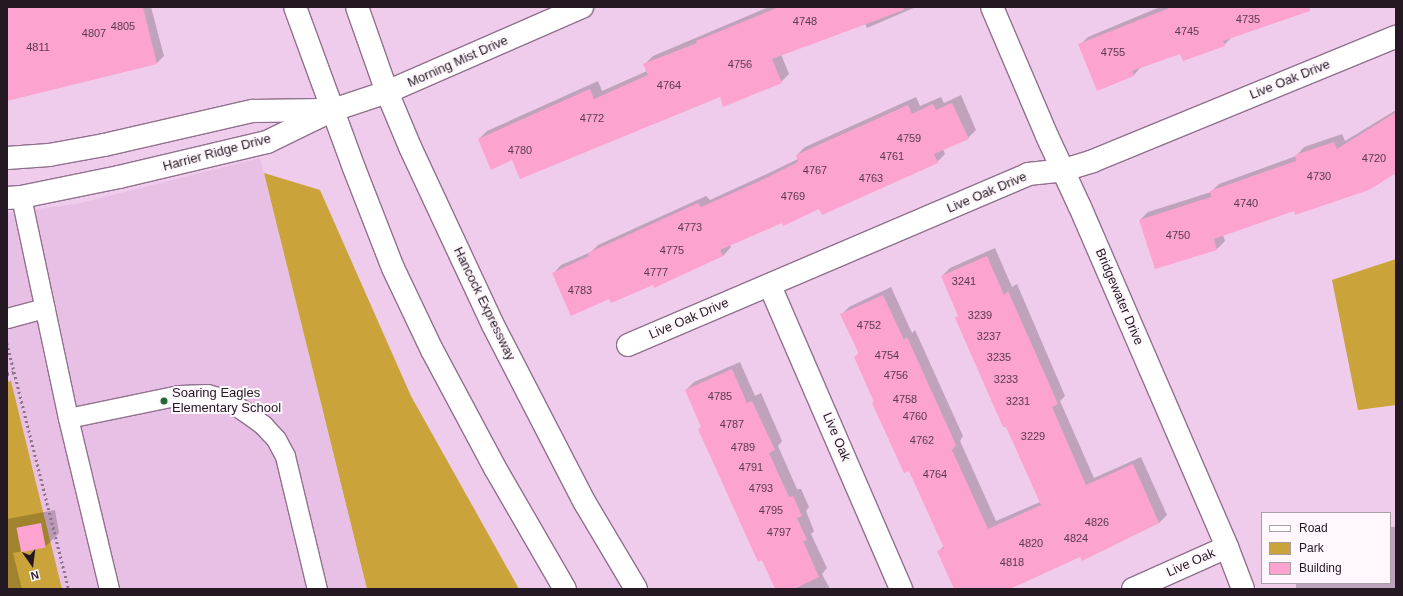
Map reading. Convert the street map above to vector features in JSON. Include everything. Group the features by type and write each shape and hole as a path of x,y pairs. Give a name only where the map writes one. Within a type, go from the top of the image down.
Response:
{"street":[{"path":"295,7 393,268 432,350 495,468 565,589"},
{"name":"Hancock Expressway","path":"357,7 387,92 432,195 493,325 585,503 636,589"},
{"name":"Morning Mist Drive","path":"333,110 387,92 582,7"},
{"name":"Bridgewater Drive","path":"992,7 1046,136 1064,170 1227,547 1243,589"},
{"name":"Live Oak Drive","path":"628,345 770,286 1028,174 1064,170 1093,161 1396,36"},
{"path":"7,158 49,154 104,145 253,112 333,110"},
{"name":"Harrier Ridge Drive","path":"14,198 119,177 267,142 333,110"},
{"name":"Live Oak","path":"770,286 901,589"},
{"name":"Live Oak","path":"1133,589 1227,547"}],"lane":[{"path":"14,198 44,308 68,418 109,589"},
{"path":"7,318 44,308"},
{"path":"68,418 179,395 207,394 228,400 263,425 276,439 285,456 317,589"}],"path":[{"path":"7,342 69,589"},
{"path":"7,374 14,372"}],"shaded area":[{"name":"Soaring Eagles Elementary School","path":"260,158 367,589 7,589 7,213 76,204"}],"green space":[{"path":"264,173 320,190 411,396 519,589 367,589"},
{"path":"1396,259 1396,405 1358,410 1332,280"},
{"path":"11,381 62,589 7,589 7,382"}],"building":[{"path":"7,7 143,7 157,64 7,101"},
{"path":"779,7 903,7 904,10 772,59 782,83 723,107 720,97 520,179 512,160 491,170 478,139 590,89 594,99 648,75 643,64 697,43 696,41"},
{"path":"1172,7 1310,7 1310,11 1223,41 1225,46 1183,61 1180,54 1132,71 1134,76 1097,91 1078,44"},
{"path":"952,103 969,139 934,154 938,163 822,215 819,209 783,226 782,223 720,250 723,256 654,288 653,285 611,303 609,299 571,316 552,273 589,256 588,253 698,203 701,207 762,180 798,162 796,155 908,105 912,114 933,104 936,110"},
{"path":"1396,112 1396,173 1369,190 1295,215 1294,211 1214,239 1217,250 1155,269 1139,220 1211,197 1210,191 1296,161 1295,155 1334,142 1337,149"},
{"path":"987,256 1004,295 1008,291 1058,404 1052,407 1086,485 1133,464 1159,523 1082,561 1080,557 1010,589 954,589 937,551 944,548 909,471 904,473 872,403 874,402 854,357 859,354 840,314 883,295 904,340 907,337 956,445 952,450 988,529 1041,505 1006,427 1003,427 955,318 958,316 941,276"},
{"path":"732,369 747,403 752,401 775,450 769,453 789,497 793,496 802,516 797,518 807,540 803,541 819,577 794,589 775,589 762,560 758,562 698,429 701,427 685,390"},
{"path":"41,523 46,548 21,552 16,528"}],"place":[{"name":"Soaring Eagles Elementary School","path":"164,401"}]}
